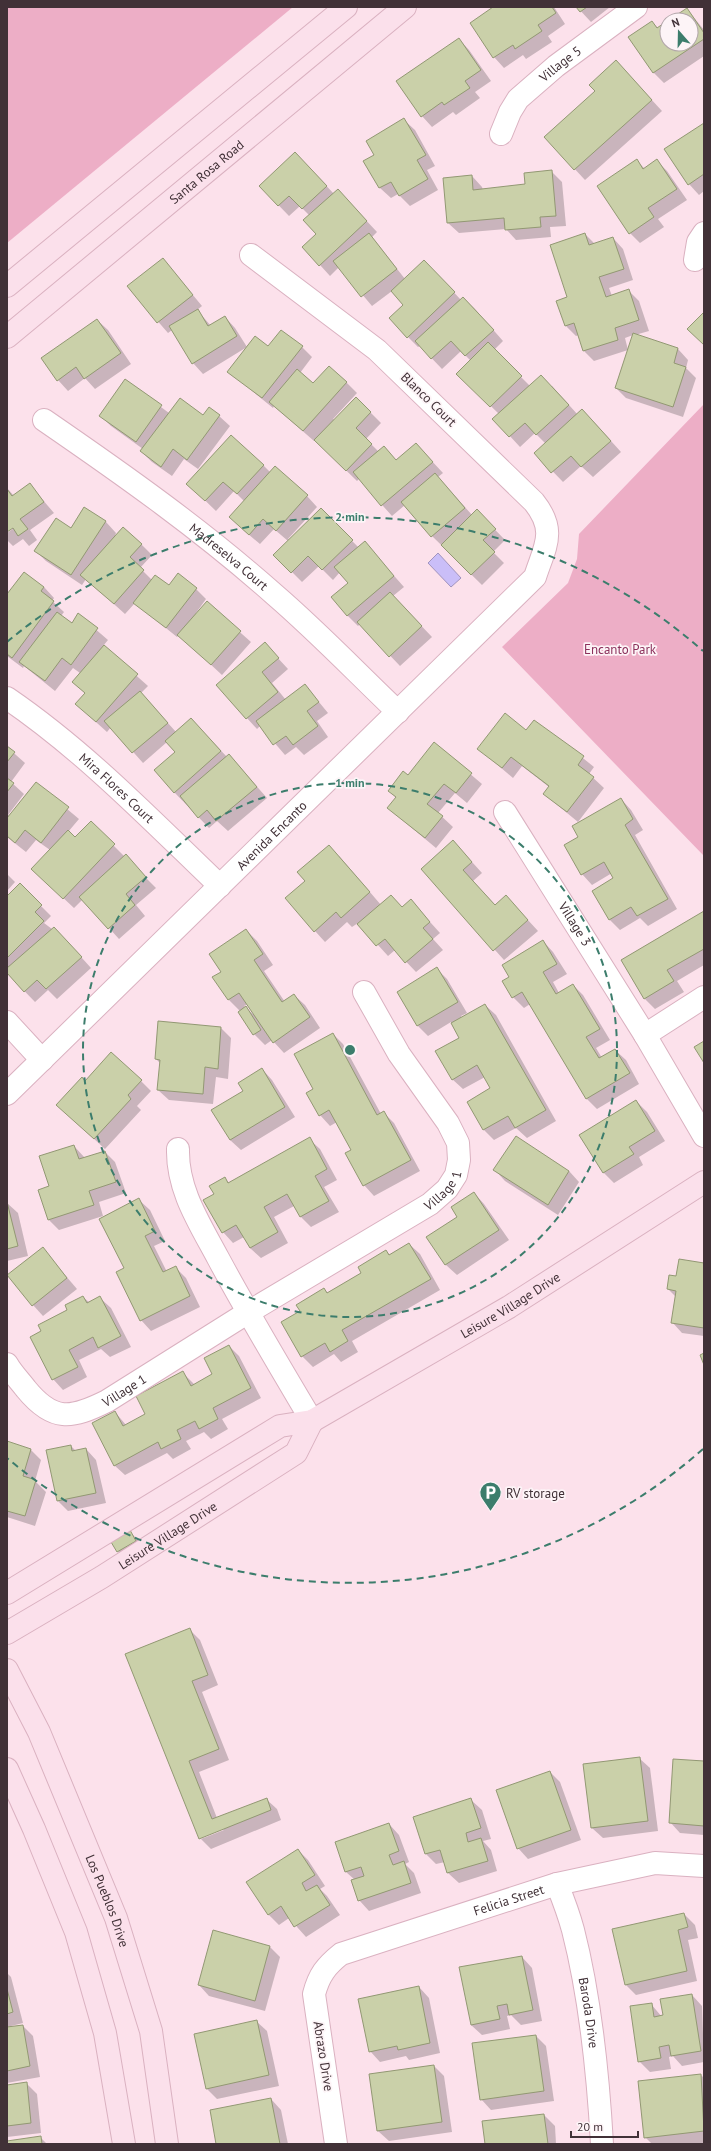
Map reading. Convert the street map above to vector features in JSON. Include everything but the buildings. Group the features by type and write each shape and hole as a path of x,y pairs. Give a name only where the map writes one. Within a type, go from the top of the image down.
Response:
{"street":[{"path":"7,286 346,7"},
{"name":"Santa Rosa Road","path":"7,337 405,7"},
{"name":"Village 5","path":"501,134 510,112 518,99 556,66 636,7"},
{"path":"695,260 698,242 704,233"},
{"name":"Blanco Court","path":"251,255 377,350 534,502 548,524 548,539 535,577"},
{"name":"Madreselva Court","path":"44,420 158,498 228,554 276,595 398,712"},
{"name":"Avenida Encanto","path":"7,1094 535,577"},
{"name":"Mira Flores Court","path":"7,698 38,719 100,772 220,886"},
{"name":"Village 3","path":"505,812 645,1035 704,1136"},
{"name":"Village 1","path":"7,1364 38,1403 50,1411 75,1414 88,1410 107,1401 247,1313 430,1204 447,1190 456,1175 459,1160 458,1143 448,1123 399,1054 364,992"},
{"path":"645,1035 704,997"},
{"path":"7,1022 42,1060"},
{"path":"178,1149 181,1181 188,1202 247,1313 312,1421"},
{"name":"Leisure Village Drive","path":"7,1593 280,1426 312,1421 509,1307 704,1182"},
{"name":"Leisure Village Drive","path":"7,1633 102,1576 296,1453 312,1421"},
{"path":"85,1546 102,1576"},
{"name":"Los Pueblos Drive","path":"7,1670 39,1732 116,1918 151,2031 167,2144"},
{"path":"7,1769 34,1829 76,1932 105,2033 124,2144"},
{"name":"Felicia Street","path":"322,1970 341,1954 557,1884 655,1864 685,1863 704,1866"},
{"name":"Baroda Drive","path":"557,1884 573,1929 584,1982 598,2083 602,2144"},
{"name":"Abrazo Drive","path":"322,1970 314,1994 336,2144"}],"green space":[{"path":"7,7 293,7 7,243"},
{"name":"Encanto Park","path":"704,404 704,856 502,647 568,583 577,559 579,534"}],"shaded area":[{"path":"438,553 461,578 451,587 428,563"}],"place":[{"name":"RV storage","path":"491,1512"}]}
